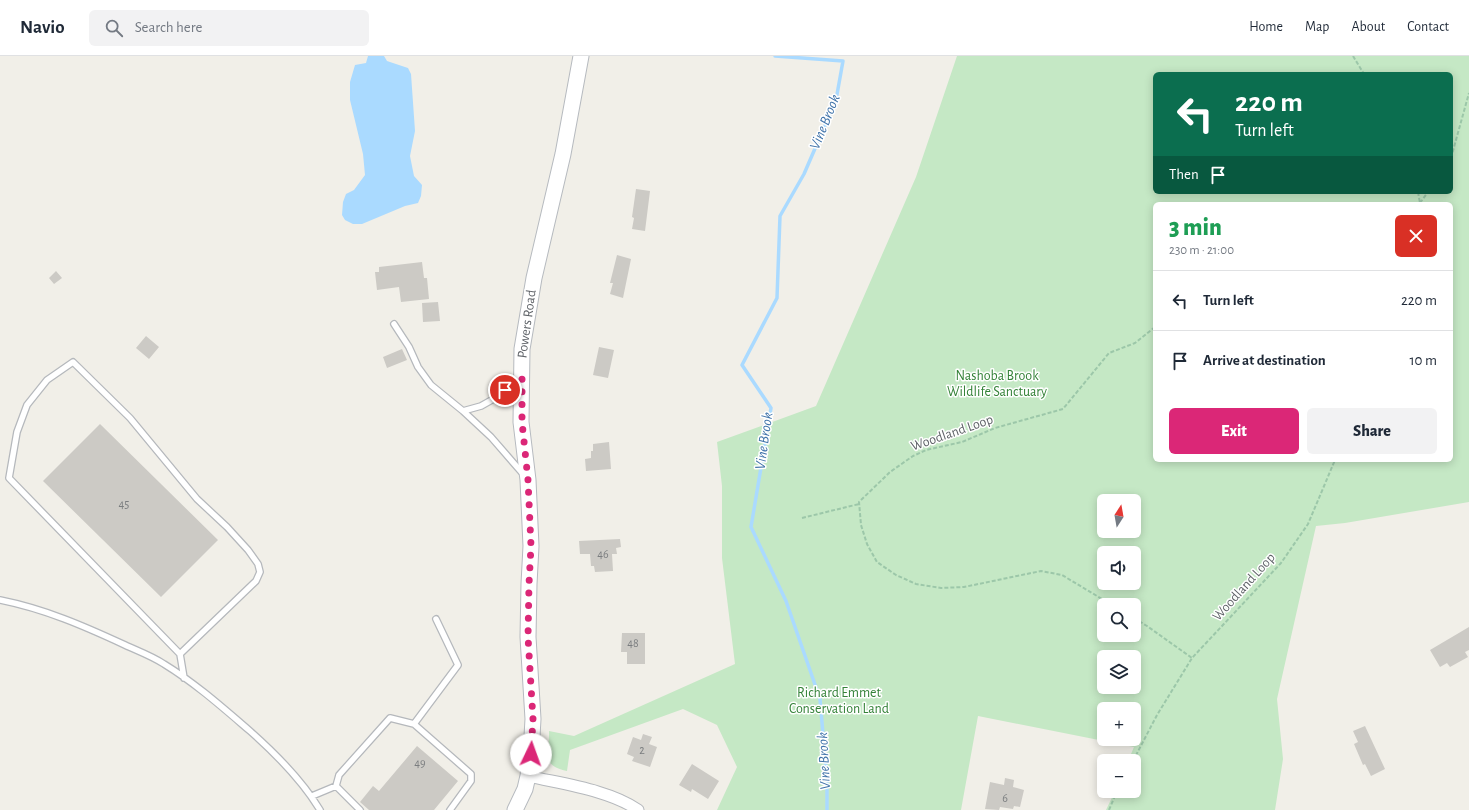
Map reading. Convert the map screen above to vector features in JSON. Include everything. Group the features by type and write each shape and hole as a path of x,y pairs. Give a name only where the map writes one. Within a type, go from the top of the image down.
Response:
{"main road":[{"name":"Powers Road","path":"515,810 525,789 528,776 533,719 528,637 531,546 528,480 522,422 522,350 534,278 563,154 582,56"}],"street":[{"path":"528,776 603,794 631,805 638,810"}],"lane":[{"path":"394,324 409,347 418,367 431,385 463,411 491,437 528,480"},
{"path":"180,654 256,581 260,572 258,564 228,527 197,499 130,418 73,362 47,380 26,405 17,432 9,478 180,654 184,678"},
{"path":"463,411 481,406 496,397 522,376"},
{"path":"0,600 27,605 67,620 163,663 210,696 263,743 312,796 320,810"},
{"path":"414,724 458,665 436,619"},
{"path":"336,786 339,775 390,718 414,724 471,774 471,781 450,810"},
{"path":"312,796 336,786"},
{"path":"336,786 360,810"}],"path":[{"path":"1353,56 1363,72"},
{"path":"1453,151 1469,93"},
{"name":"Woodland Loop","path":"860,504 859,502 890,472 913,456 926,450 962,442 995,428 1063,409 1109,353 1135,343 1153,329"},
{"name":"Woodland Loop","path":"1137,754 1157,715 1192,658 1281,563 1308,524 1334,462"},
{"path":"802,518 860,504 861,525 867,544 877,562 896,575 916,584 942,588 964,587 1041,571 1062,576 1100,598"},
{"path":"1141,622 1192,658"},
{"path":"1109,810 1114,798"}],"green space":[{"name":"Nashoba Brook Wildlife Sanctuary","path":"957,56 1469,56 1469,502 1345,523 1316,526 1277,699 1283,759 1275,810 1106,810 1112,798 1141,798 1141,754 1131,754 1134,747 1129,746 1141,746 1141,702 1097,702 1097,740 978,716 961,810 717,810 737,767 717,725 683,709 570,750 567,771 553,765 549,761 548,757 549,731 574,736 735,664 722,558 722,486 717,442 816,406 916,177"}],"water":[{"path":"368,56 384,56 387,61 408,68 411,74 415,131 410,156 414,176 422,185 421,196 418,203 405,206 362,224 353,224 345,220 342,215 343,202 346,194 354,190 365,175 363,154 350,100 350,82 355,65 366,63"}],"building":[{"path":"636,189 650,191 645,231 632,229"},
{"path":"617,255 631,259 623,298 610,294 613,283 610,283"},
{"path":"422,262 424,278 427,278 429,299 401,302 399,287 377,290 375,272 379,272 379,267"},
{"path":"56,271 62,278 54,284 49,278"},
{"path":"438,302 440,321 423,322 422,303"},
{"path":"146,336 159,347 149,359 136,348"},
{"path":"599,347 614,350 608,378 593,375"},
{"path":"402,349 407,360 387,368 383,357"},
{"path":"100,424 218,540 161,597 43,481"},
{"path":"609,442 611,469 586,471 585,459 591,458 593,444"},
{"path":"620,539 621,547 616,548 617,554 612,554 613,571 595,572 594,566 591,566 590,554 580,554 579,541"},
{"path":"1469,627 1469,650 1465,652 1468,657 1450,667 1447,663 1440,667 1430,650"},
{"path":"622,633 645,633 645,664 627,664 627,652 621,652"},
{"path":"1365,726 1385,769 1371,776 1365,764 1363,765 1354,744 1358,742 1353,731"},
{"path":"643,734 652,737 649,744 657,747 650,767 632,761 634,757 627,754 633,737 641,740"},
{"path":"417,746 458,781 434,810 369,810 360,802 373,786 379,791"},
{"path":"692,764 719,781 708,799 692,789 691,792 679,785"},
{"path":"1005,778 1014,780 1013,787 1024,790 1020,807 1014,806 1013,809 1000,807 999,810 985,809 990,782 1004,785"}],"waterway":[{"name":"Vine Brook","path":"775,56 843,61 836,100 804,174 780,216 777,298 742,365 771,408 751,527 786,601 820,699 827,781 827,810"}],"route":[{"path":"505,390 522,376 522,422 528,480 531,546 528,637 533,719 531,754"}],"park label":[{"name":"Richard Emmet Conservation Land","path":"839,702"}]}
